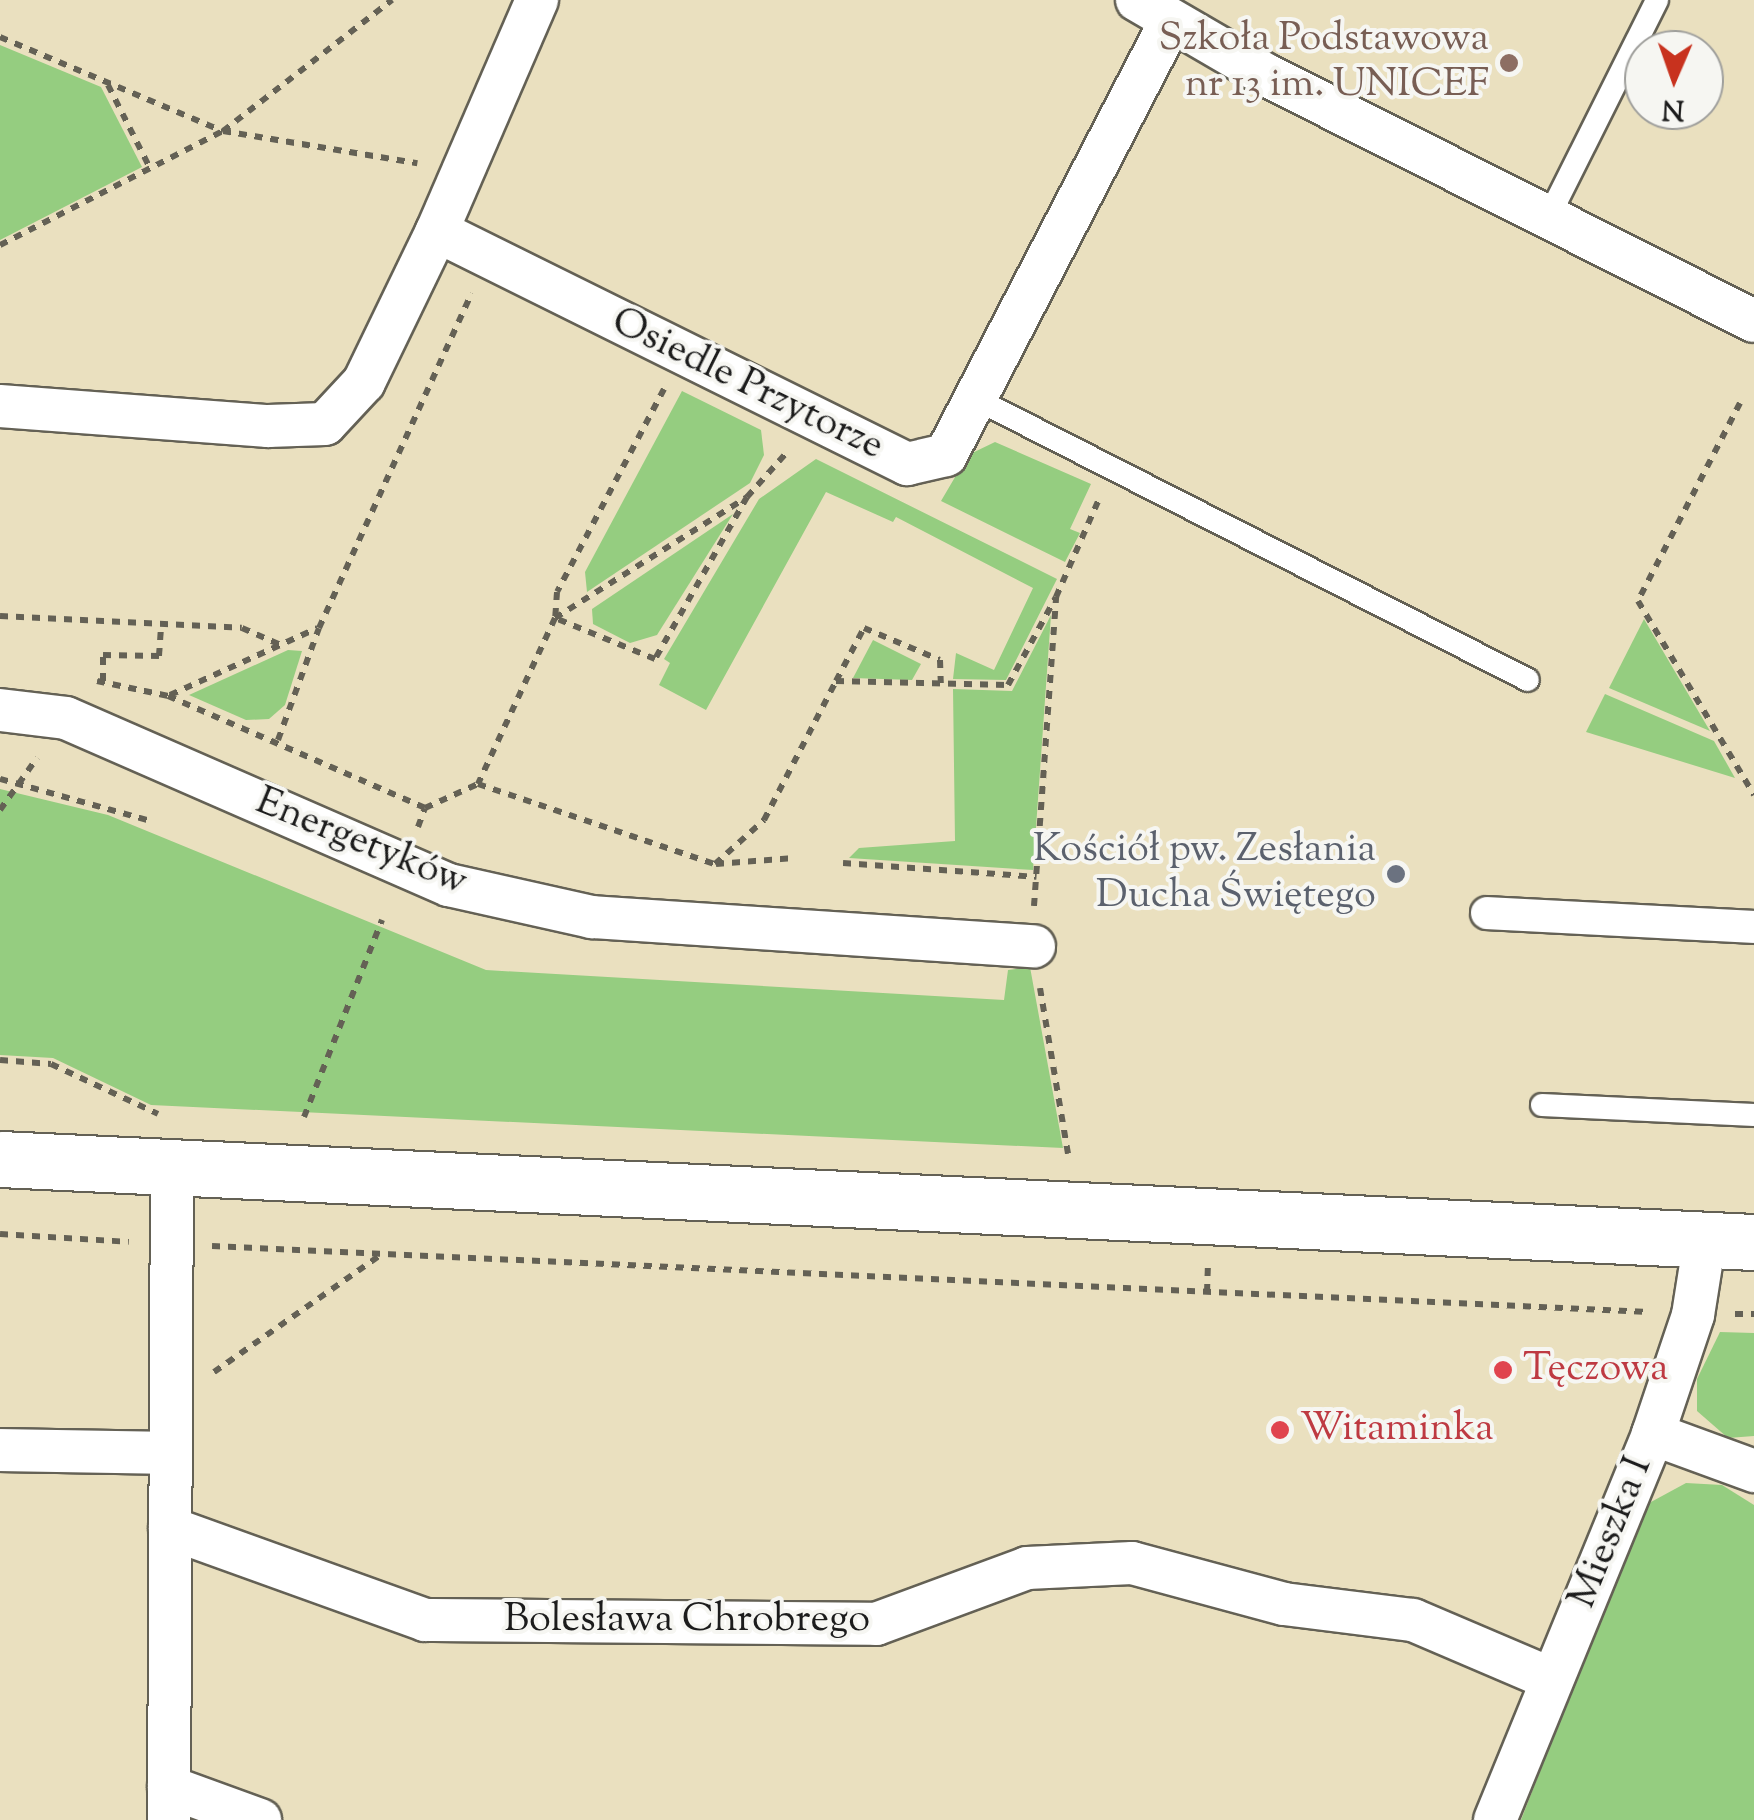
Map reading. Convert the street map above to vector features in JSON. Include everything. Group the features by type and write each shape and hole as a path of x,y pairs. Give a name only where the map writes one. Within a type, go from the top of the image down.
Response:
{"street":[{"path":"0,406 325,424 364,382 437,231 538,0"},
{"path":"1154,11 1754,321"},
{"name":"Osiedle Przytorze","path":"437,231 908,464 946,456 976,400 1154,11"},
{"name":"Energetyków","path":"0,710 66,718 449,886 592,918 1034,946"},
{"path":"1487,913 1754,928"},
{"path":"0,1159 1729,1241"},
{"path":"172,1168 169,1804 260,1820"},
{"name":"Mieszka I","path":"1495,1820 1653,1434 1692,1314 1729,1241"},
{"path":"1653,1434 1754,1471"},
{"path":"0,1450 168,1453"},
{"name":"Bolesława Chrobrego","path":"170,1528 424,1620 876,1624 1027,1568 1132,1563 1284,1604 1413,1620 1551,1679"}],"lane":[{"path":"1549,216 1657,0"},
{"path":"976,400 1528,680"},
{"path":"1542,1105 1754,1115"}],"path":[{"path":"0,245 223,131 392,0"},
{"path":"0,37 223,131 463,171"},
{"path":"107,82 150,168"},
{"path":"278,740 319,628 479,279"},
{"path":"416,834 426,808 478,784 555,618 556,592 672,374"},
{"path":"1740,403 1638,601 1754,795"},
{"path":"555,618 655,659 747,497 798,439"},
{"path":"836,682 1008,685 1056,596 1114,470"},
{"path":"555,618 747,497"},
{"path":"1056,596 1034,946 1068,1154"},
{"path":"0,616 242,628 281,645"},
{"path":"103,681 103,655 159,656 161,625"},
{"path":"168,696 319,628"},
{"path":"715,864 764,820 864,628 940,660 941,683"},
{"path":"86,680 168,696 278,740 426,808"},
{"path":"0,810 66,718"},
{"path":"0,779 150,821"},
{"path":"478,784 715,864 794,858"},
{"path":"843,863 1036,878"},
{"path":"304,1117 382,920"},
{"path":"0,1234 150,1243"},
{"path":"194,1245 1664,1313"},
{"path":"206,1378 381,1254"}],"green space":[{"path":"0,45 101,87 142,167 0,240"},
{"path":"682,391 761,430 764,455 750,483 587,592 585,572"},
{"path":"995,442 1091,484 1070,529 1080,533 1065,562 941,501 968,455"},
{"path":"816,459 1057,579 1006,680 953,679 956,653 994,670 1033,588 896,517 893,522 826,492 706,710 659,685 670,663 664,659 759,499"},
{"path":"733,514 657,635 630,643 593,624 592,609"},
{"path":"1051,615 1033,870 849,858 859,848 955,841 953,689 1012,691"},
{"path":"1644,619 1710,731 1609,688"},
{"path":"873,640 921,664 912,680 853,678"},
{"path":"288,650 302,651 285,705 269,719 246,720 189,695"},
{"path":"1605,694 1714,741 1735,778 1586,732"},
{"path":"0,789 108,815 486,970 1004,1000 1008,970 1030,967 1063,1148 151,1105 53,1058 0,1055"},
{"path":"1720,1332 1754,1333 1754,1436 1728,1438 1697,1411 1697,1379"},
{"path":"1686,1483 1722,1485 1754,1505 1754,1820 1521,1820 1638,1519 1651,1502"}],"place":[{"name":"Szkoła Podstawowa nr 13 im. UNICEF","path":"1509,63"},
{"name":"Kościół pw. Zesłania Ducha Świętego","path":"1396,874"},
{"name":"Tęczowa","path":"1503,1370"},
{"name":"Witaminka","path":"1280,1430"}]}
